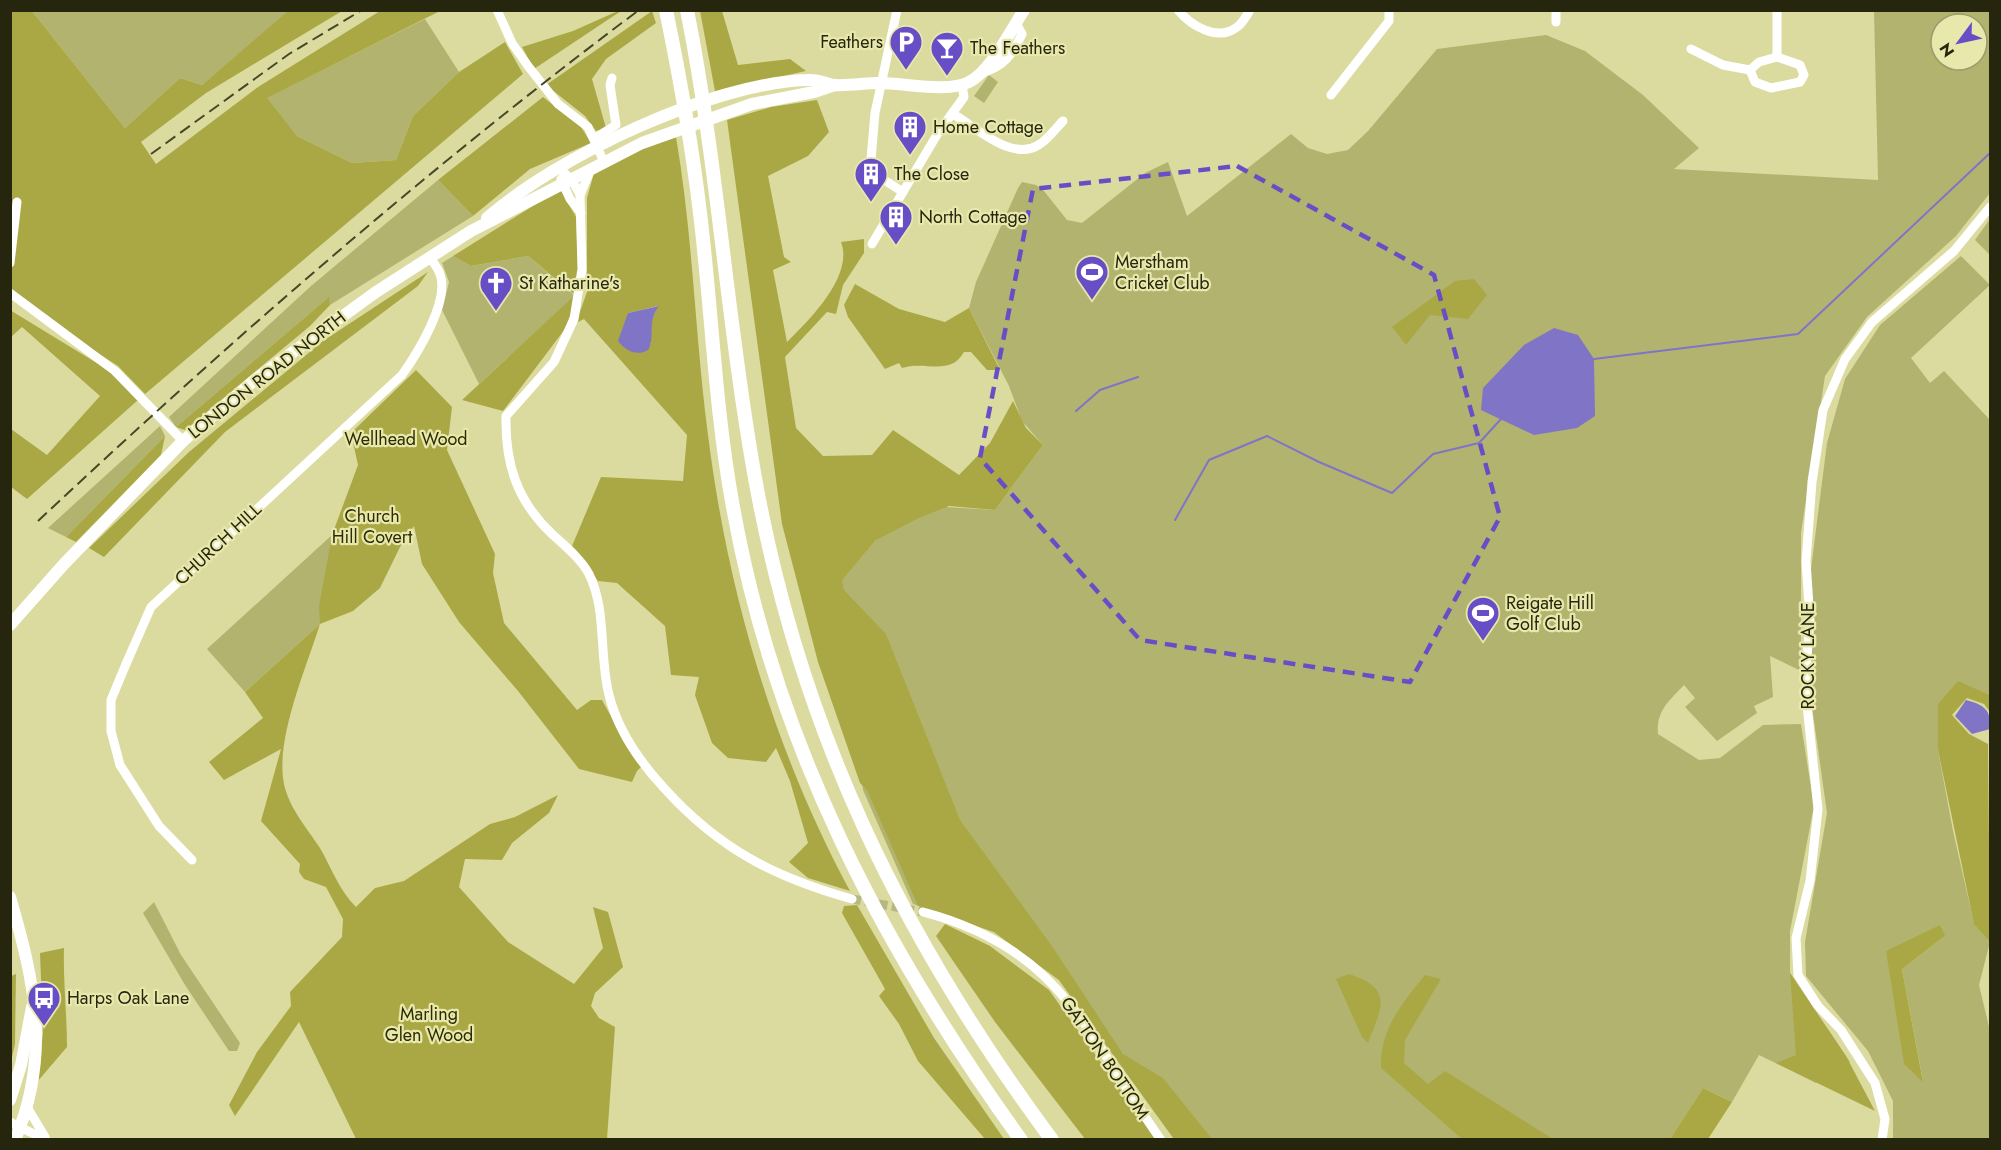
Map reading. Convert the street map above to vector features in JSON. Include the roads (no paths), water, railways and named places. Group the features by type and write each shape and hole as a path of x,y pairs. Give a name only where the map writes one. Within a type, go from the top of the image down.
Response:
{"highway":[{"path":"666,10 699,204 715,383 726,467 749,582 774,673 818,792 867,896 936,1015 1021,1140"},
{"path":"687,10 712,149 755,478 781,599 804,679 848,795 901,905 964,1013 1052,1140"}],"main road":[{"path":"962,85 981,73 1024,10"},
{"name":"LONDON ROAD NORTH","path":"471,231 516,193 597,142 723,97 787,81 811,80 835,85"},
{"name":"LONDON ROAD NORTH","path":"10,625 179,437 331,322 471,231 642,143 727,113 835,85 880,83 951,87 962,85"},
{"path":"10,897 24,945 38,1030 38,1049 27,1107 16,1124 15,1140"},
{"path":"10,1100 21,1065 32,1003"}],"street":[{"path":"497,10 512,43 528,66 558,104 582,120 597,142 604,162"},
{"path":"897,10 880,83 870,146 870,171 903,192"},
{"path":"1178,10 1187,22 1218,33 1237,28 1249,12"},
{"path":"1331,95 1389,21 1389,10"},
{"path":"1556,10 1556,22"},
{"path":"1777,10 1777,57"},
{"path":"1691,49 1723,65 1750,70"},
{"path":"1777,57 1800,65 1804,75 1800,82 1771,88 1755,82 1750,70 1759,62 1777,57"},
{"path":"597,142 616,124 610,85 612,78"},
{"path":"872,244 938,133 964,97 962,85"},
{"path":"953,114 1012,150 1026,150 1040,144 1063,121"},
{"path":"559,168 581,213"},
{"path":"591,169 580,195 582,269 574,319 554,362 506,416 506,439 515,483 537,518 579,561 590,576 598,608 609,695 625,735 644,764 690,815 741,855 790,879 852,899"},
{"path":"567,182 580,195"},
{"path":"10,263 16,202"},
{"name":"ROCKY LANE","path":"1882,1140 1885,1119 1875,1083 1841,1030 1818,1006 1798,975 1796,938 1810,881 1818,809 1807,705 1806,669 1810,621 1806,561 1812,482 1823,410 1832,383 1845,359 1872,322 1954,251 1990,207"},
{"name":"CHURCH HILL","path":"192,860 159,826 137,795 120,765 111,731 111,700 151,607 402,375 412,361 435,313 442,287 441,275 430,258"},
{"path":"10,293 115,371 179,437"},
{"name":"GATTON BOTTOM","path":"923,912 966,926 1004,944 1055,984 1081,1018 1161,1140"},
{"path":"27,1107 46,1138"},
{"path":"16,1124 46,1138"}],"waterway":[{"path":"1594,359 1798,334 1990,153"},
{"path":"1076,411 1100,390 1138,377"},
{"path":"1175,520 1209,460 1267,436 1319,462 1392,493 1433,454 1479,443 1501,419"}],"tunnel":[{"path":"852,899 923,912"}],"railway":[{"path":"151,154 289,54 362,10"},
{"path":"38,521 183,387 331,257 483,131 639,10"}],"place":[{"name":"Feathers","path":"906,71"},
{"name":"The Feathers","path":"947,77"},
{"name":"Home Cottage","path":"910,156"},
{"name":"The Close","path":"871,203"},
{"name":"North Cottage","path":"896,246"},
{"name":"Merstham Cricket Club","path":"1092,301"},
{"name":"St Katharine's","path":"496,312"},
{"name":"Reigate Hill Golf Club","path":"1483,642"},
{"name":"Harps Oak Lane","path":"44,1027"}],"park label":[{"name":"Wellhead Wood","path":"406,439"},
{"name":"Church Hill Covert","path":"372,526"},
{"name":"Marling Glen Wood","path":"429,1024"}]}
